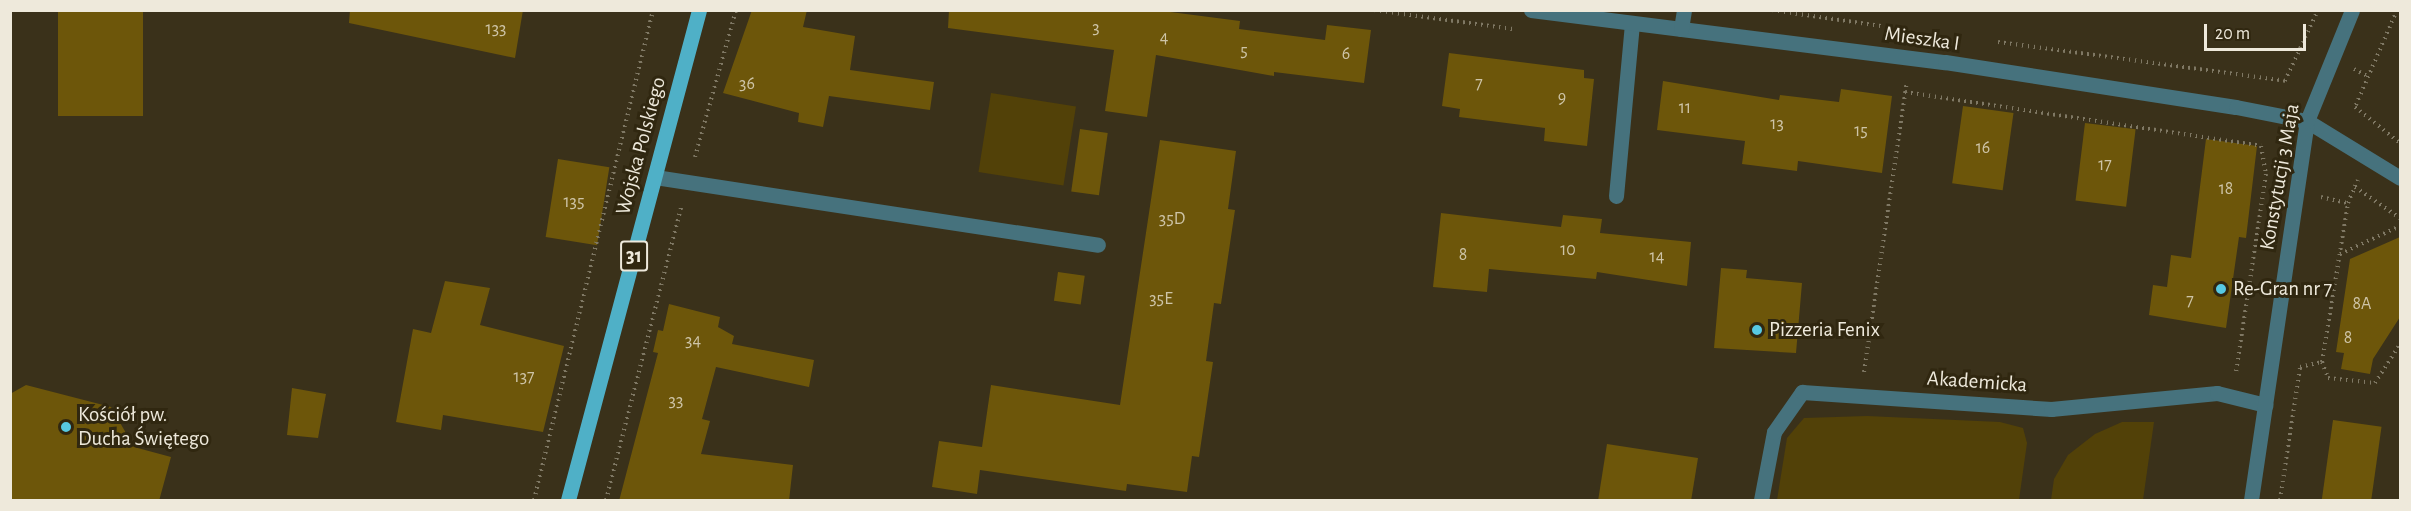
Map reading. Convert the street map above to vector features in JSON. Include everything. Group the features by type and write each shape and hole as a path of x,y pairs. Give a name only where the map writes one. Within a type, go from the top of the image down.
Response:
{"main road":[{"name":"Wojska Polskiego","path":"568,501 699,10"}],"street":[{"name":"Mieszka I","path":"1531,10 1910,58 2307,121"},
{"path":"1681,29 1684,10"},
{"name":"Konstytucji 3 Maja","path":"2251,501 2307,121 2352,10"},
{"path":"1616,196 1632,24"},
{"path":"2307,121 2400,178"},
{"path":"655,177 688,184 1098,245"},
{"name":"Akademicka","path":"1761,501 1774,432 1802,392 2051,409 2217,393 2266,405"}],"path":[{"path":"534,501 653,10"},
{"path":"606,501 688,184 736,10"},
{"path":"1374,10 1523,30"},
{"path":"1772,10 1889,27"},
{"path":"1994,41 2284,81 2318,10"},
{"path":"2397,10 2355,107 2382,131 2400,142"},
{"path":"1860,395 1910,58"},
{"path":"1905,92 2261,146 2266,174 2233,397"},
{"path":"2382,131 2355,187 2339,254 2322,362 2328,378 2375,383 2400,344"},
{"path":"2355,187 2400,218"},
{"path":"2339,254 2400,226"},
{"path":"2280,501 2300,367 2322,362"}],"shaded area":[{"path":"991,93 1076,106 1063,185 978,172"},
{"path":"1867,416 2000,422 2023,428 2027,443 2019,500 1777,500 1787,438 1804,418"},
{"path":"2122,422 2154,422 2143,500 2051,500 2054,479 2068,455 2095,434"}],"building":[{"path":"58,10 143,10 143,116 58,116"},
{"path":"350,10 523,10 515,58 349,23"},
{"path":"752,10 807,10 803,27 855,36 850,70 934,82 930,110 829,96 823,127 798,122 799,113 723,93"},
{"path":"949,10 1155,10 1240,21 1239,29 1325,40 1327,25 1371,30 1364,83 1274,72 1274,76 1156,55 1147,117 1105,111 1114,50 948,28"},
{"path":"1449,53 1584,70 1584,78 1594,79 1587,146 1544,141 1545,128 1459,117 1460,109 1442,106"},
{"path":"1663,81 1779,100 1780,95 1839,102 1841,89 1892,96 1882,173 1798,161 1797,171 1742,164 1745,141 1657,130"},
{"path":"1963,106 2014,113 2003,190 1952,183"},
{"path":"2085,123 2136,129 2126,207 2075,200"},
{"path":"1080,129 1108,133 1099,195 1071,191"},
{"path":"2206,139 2257,146 2246,238 2239,237 2226,328 2149,315 2153,285 2167,287 2171,255 2191,258"},
{"path":"1160,140 1236,151 1228,209 1235,210 1221,304 1214,303 1206,361 1213,362 1199,457 1192,456 1187,492 1127,484 1126,491 980,470 977,494 932,487 939,441 982,447 991,385 1120,405"},
{"path":"558,159 609,167 597,245 546,237"},
{"path":"1441,213 1561,227 1563,215 1602,219 1600,233 1691,242 1687,286 1597,272 1596,279 1489,269 1487,292 1433,287"},
{"path":"2400,237 2400,317 2373,359 2370,374 2341,369 2344,353 2336,352 2350,259"},
{"path":"1721,268 1747,270 1746,278 1802,283 1796,353 1714,348"},
{"path":"1058,272 1085,276 1081,304 1054,301"},
{"path":"445,281 490,288 480,325 564,346 543,432 443,415 441,430 396,422 413,329 431,333"},
{"path":"669,304 720,317 718,327 734,336 732,344 814,360 809,387 716,367 702,419 710,421 701,454 793,465 789,501 619,501 658,353 653,352 658,330 663,331"},
{"name":"Kościół pw. Ducha Świętego","path":"26,385 111,407 134,447 171,457 159,501 10,501 10,394"},
{"path":"292,388 326,394 318,438 287,435"},
{"path":"2333,420 2382,427 2371,500 2322,500"},
{"path":"1607,444 1698,458 1691,501 1598,501"}],"place":[{"name":"Re-Gran nr 7","path":"2221,289"},
{"name":"Pizzeria Fenix","path":"1757,330"},
{"name":"Kościół pw. Ducha Świętego","path":"66,427"}]}
